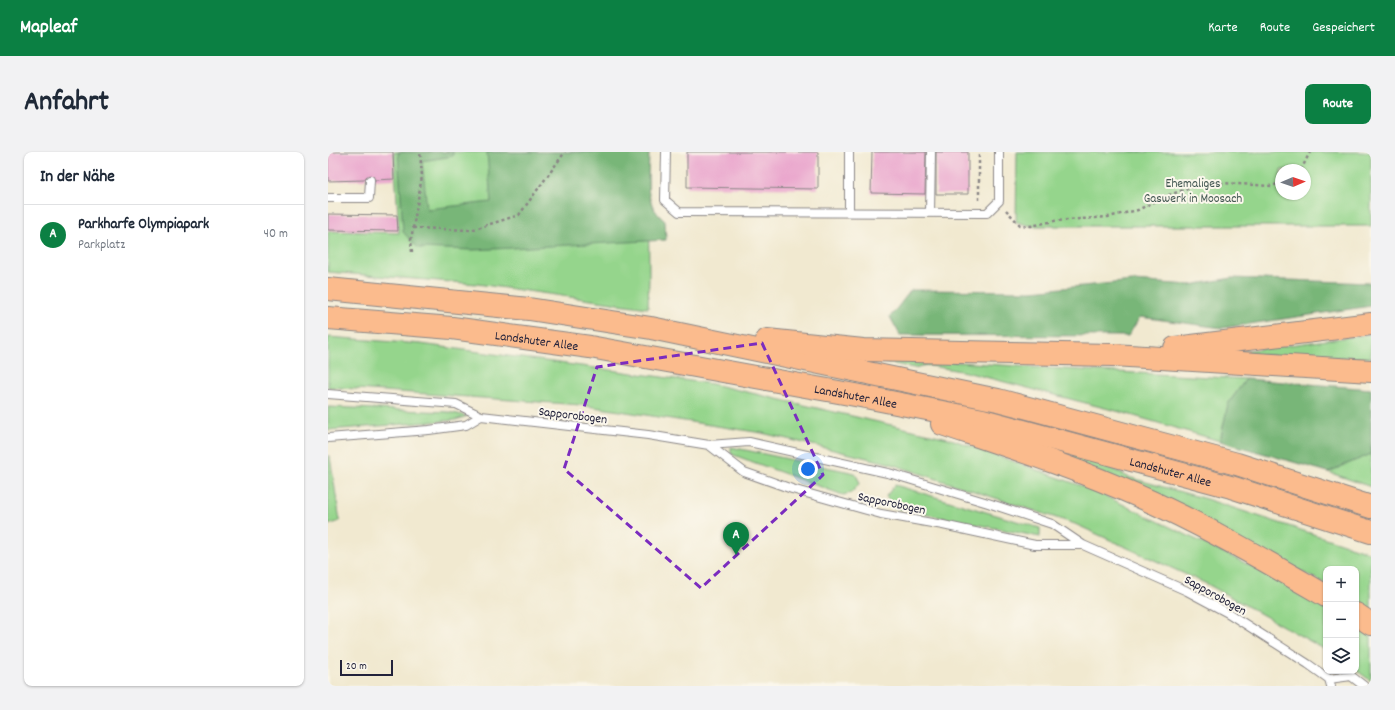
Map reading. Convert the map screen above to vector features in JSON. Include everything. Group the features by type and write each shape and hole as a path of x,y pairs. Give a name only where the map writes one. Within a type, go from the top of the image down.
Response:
{"highway":[{"name":"Landshuter Allee","path":"328,289 529,309 650,328 998,400 1237,464 1371,507"},
{"name":"Landshuter Allee","path":"328,318 452,328 590,347 855,395 998,424 1231,487 1371,532"},
{"path":"1112,354 1262,339 1371,324"},
{"name":"Landshuter Allee","path":"650,328 863,350 1112,354 1371,371"},
{"path":"855,395 1067,467 1136,495 1214,533 1323,594"},
{"path":"1359,616 1371,624"}],"lane":[{"path":"666,152 665,200 679,212 930,213 987,213 999,201 999,152"},
{"path":"848,212 849,152"},
{"path":"930,213 931,152"},
{"path":"328,198 369,198 370,180"},
{"name":"Sapporobogen","path":"328,394 456,404 481,416 640,434 709,445 749,442 892,474 1052,524 1083,545 1187,591 1266,637 1330,682 1351,676 1364,686"},
{"path":"328,438 429,430 466,425 481,416"},
{"name":"Sapporobogen","path":"709,445 744,472 792,489 881,514 943,525 1035,545 1083,545"}],"path":[{"path":"412,252 411,240 422,176 420,152"},
{"path":"413,228 471,230 519,214 565,152"},
{"path":"979,152 979,213"},
{"path":"1304,164 1310,152"},
{"path":"999,201 1020,225 1032,226 1054,221 1108,217 1138,210 1166,196 1207,182 1271,186 1275,185"}],"highlighted area":[{"path":"762,343 823,475 701,588 564,469 597,367"}],"green space":[{"path":"394,152 648,152 648,308 477,284 328,272 328,231 399,233"},
{"path":"398,152 453,152 453,156 422,161 427,209 491,202 487,152 649,152 648,190 653,206 665,221 666,240 473,250 418,248 403,232"},
{"name":"Ehemaliges Gaswerk in Moosach","path":"1017,152 1371,152 1371,226 1031,226 1016,222"},
{"path":"1232,278 1371,283 1371,306 1222,328 1140,317 1128,336 900,335 890,317 911,290 1032,291 1133,281 1190,285"},
{"path":"1371,334 1371,358 1223,354"},
{"path":"328,337 421,344 712,384 948,438 1093,490 1278,579 1323,607 1323,648 1209,585 1075,524 888,463 762,433 581,405 328,387"},
{"path":"886,357 1044,368 1246,379 1228,404 1220,441 1124,413 966,372 926,365 914,368 885,362"},
{"path":"1246,379 1371,389 1371,454 1328,472 1220,441 1228,404"},
{"path":"328,407 448,412 467,416 456,420 328,430"},
{"path":"731,447 855,473 860,483 851,493 843,495 731,454"},
{"path":"1074,454 1101,463 1128,477 1206,499 1371,553 1371,613 1359,605 1359,566 1323,566 1323,583 1073,459"},
{"path":"1371,454 1371,487 1328,472"},
{"path":"328,455 330,457 340,521 328,525"},
{"path":"895,485 1040,528 1040,537 894,508 886,496"},
{"path":"1359,629 1371,636 1371,681 1359,672"}],"building":[{"path":"328,152 393,152 394,179 375,180 373,176 370,175 364,180 328,181"},
{"path":"687,152 818,152 818,189 687,187"},
{"path":"872,152 926,152 925,194 871,193"},
{"path":"936,152 968,152 968,194 936,194"},
{"path":"328,214 397,215 398,231 328,230"}],"place":[{"name":"Parkharfe Olympiapark","path":"736,555"}]}
